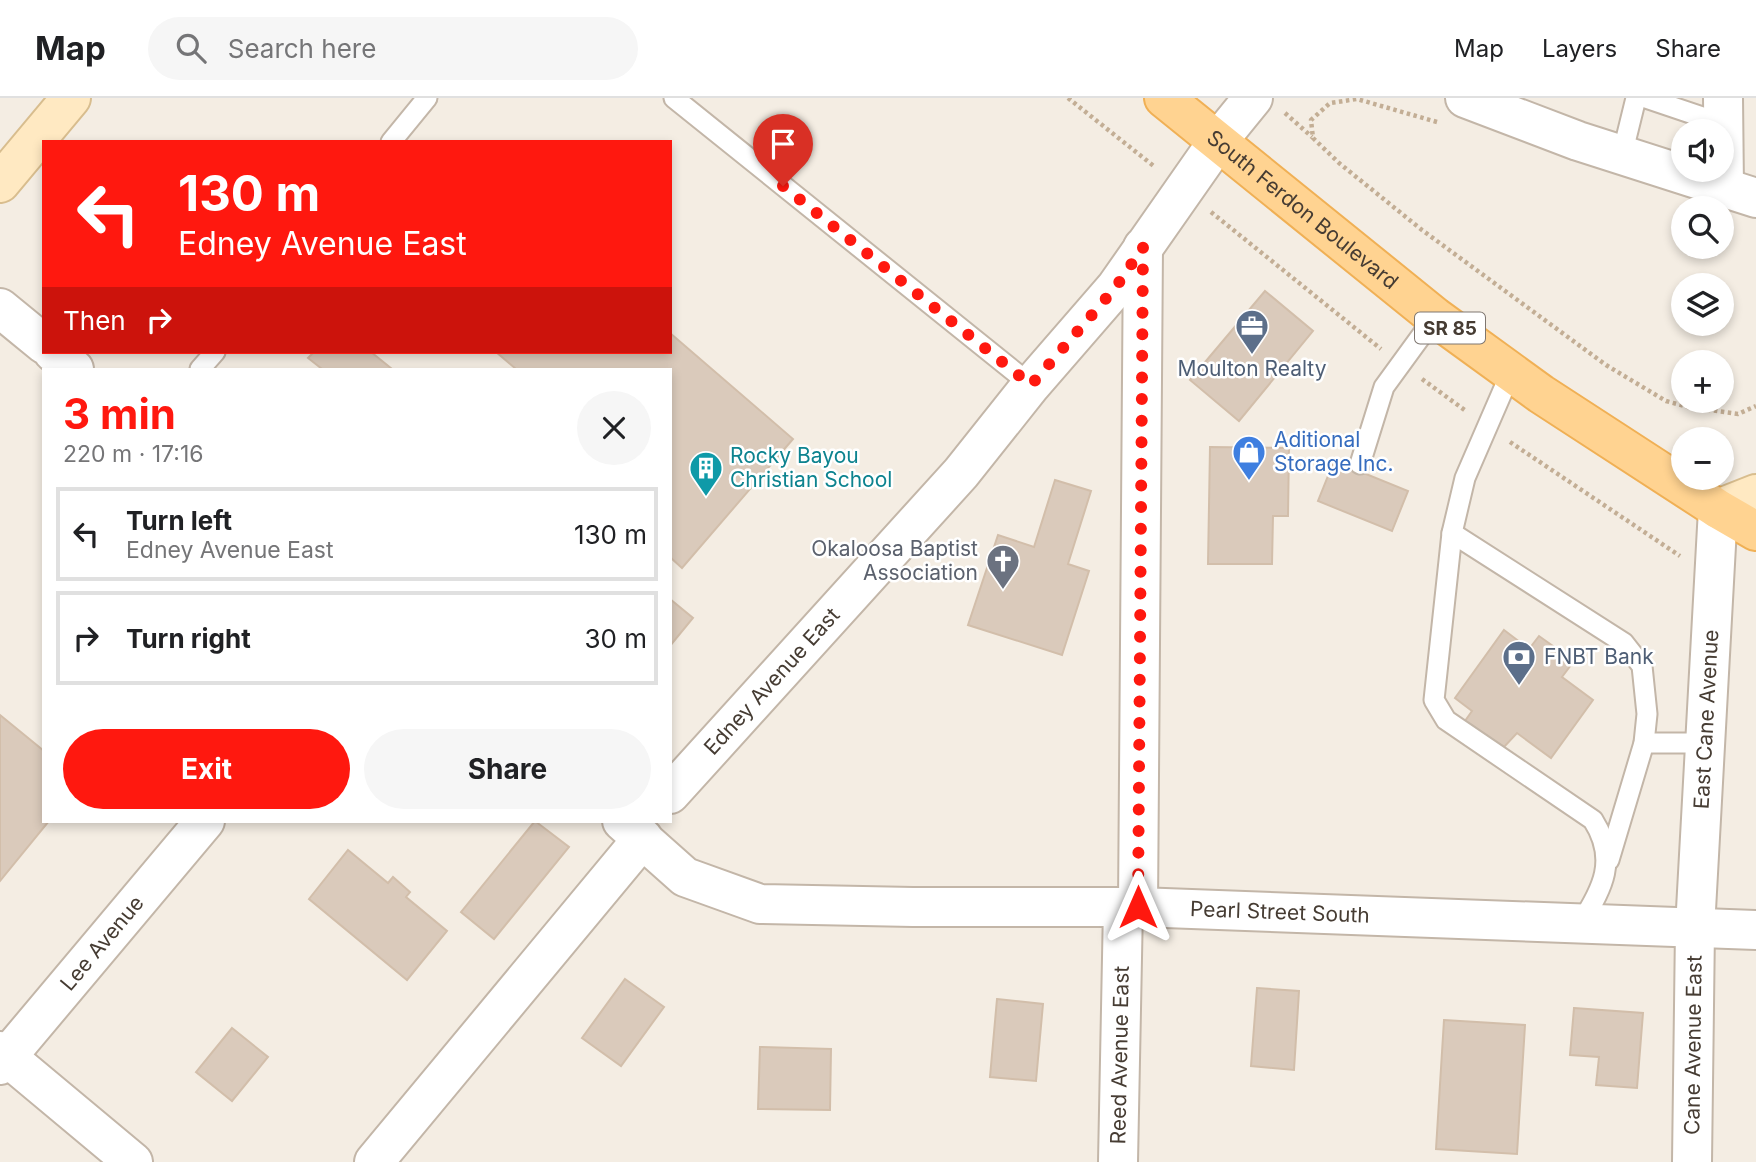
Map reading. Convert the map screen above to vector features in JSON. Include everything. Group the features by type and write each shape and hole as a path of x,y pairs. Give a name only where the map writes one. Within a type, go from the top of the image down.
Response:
{"main road":[{"name":"South Ferdon Boulevard","path":"1164,98 1435,317 1511,372 1718,509 1756,531"}],"street":[{"path":"0,183 71,98"},
{"name":"Edney Avenue East","path":"672,792 953,481 1116,287 1218,141 1265,102"},
{"path":"1457,112 1622,155 1740,193 1723,111"},
{"name":"Reed Avenue East","path":"1118,1162 1130,907 1143,247"},
{"path":"0,307 42,342"},
{"path":"55,354 73,368"},
{"path":"1718,509 1756,494"},
{"name":"East Cane Avenue","path":"1695,928 1718,509"},
{"name":"Lee Avenue","path":"2,1058 203,823"},
{"path":"374,1162 637,828"},
{"name":"Pearl Street South","path":"637,828 662,859 685,877 760,904 1130,907 1756,930"},
{"name":"Cane Avenue East","path":"1692,1162 1695,928"},
{"path":"2,1058 133,1162"}],"lane":[{"path":"393,140 427,98"},
{"path":"674,98 1031,385"},
{"path":"1622,155 1636,98"},
{"path":"1646,98 1723,111"},
{"path":"1360,464 1384,387 1435,317"},
{"path":"201,368 213,354"},
{"path":"1511,372 1465,478 1451,533 1434,701 1446,720 1593,820 1603,835 1607,867"},
{"path":"1451,533 1625,643 1642,666 1647,714 1644,743 1598,897 1580,924"},
{"path":"1644,743 1705,743"}],"path":[{"path":"1068,98 1400,364 1624,519"},
{"path":"1313,138 1311,120 1331,103 1357,99 1457,112"},
{"path":"1265,102 1313,138 1339,163 1422,230 1616,371 1666,401 1688,407 1738,414 1756,406"}],"building":[{"name":"Moulton Realty","path":"1265,291 1313,331 1239,421 1190,380"},
{"name":"Rocky Bayou Christian School","path":"672,335 793,439 682,568 672,559 672,368 515,368 498,354 672,354"},
{"path":"312,354 373,354 391,368 321,368 308,358"},
{"name":"Aditional Storage Inc.","path":"1210,447 1289,448 1288,516 1273,516 1272,564 1208,564"},
{"path":"1334,461 1408,491 1392,531 1318,501"},
{"path":"1055,480 1091,491 1068,564 1089,571 1062,655 968,625 998,535 1034,547"},
{"path":"672,601 693,618 672,644"},
{"name":"FNBT Bank","path":"1504,630 1529,649 1539,636 1574,661 1562,677 1593,700 1551,758 1517,733 1504,747 1465,721 1472,711 1455,698"},
{"path":"0,715 42,749 42,823 47,823 0,881"},
{"path":"533,823 538,823 569,847 494,939 461,912"},
{"path":"348,850 388,883 393,877 410,892 406,897 447,931 407,980 309,899"},
{"path":"625,979 664,1007 621,1066 582,1038"},
{"path":"1257,988 1299,991 1294,1070 1251,1066"},
{"path":"997,999 1043,1004 1036,1081 990,1077"},
{"path":"1574,1008 1643,1013 1637,1088 1596,1085 1599,1057 1570,1055"},
{"path":"1444,1020 1525,1025 1517,1154 1436,1149"},
{"path":"232,1028 268,1057 232,1101 196,1072"},
{"path":"760,1047 831,1049 830,1110 758,1109"}],"place":[{"name":"Moulton Realty","path":"1252,356"},
{"name":"Aditional Storage Inc.","path":"1249,482"},
{"name":"Rocky Bayou Christian School","path":"706,498"},
{"name":"Okaloosa Baptist Association","path":"1003,591"},
{"name":"FNBT Bank","path":"1519,687"}],"route":[{"path":"783,186 1031,385 1116,287 1143,247 1138,907"}]}
